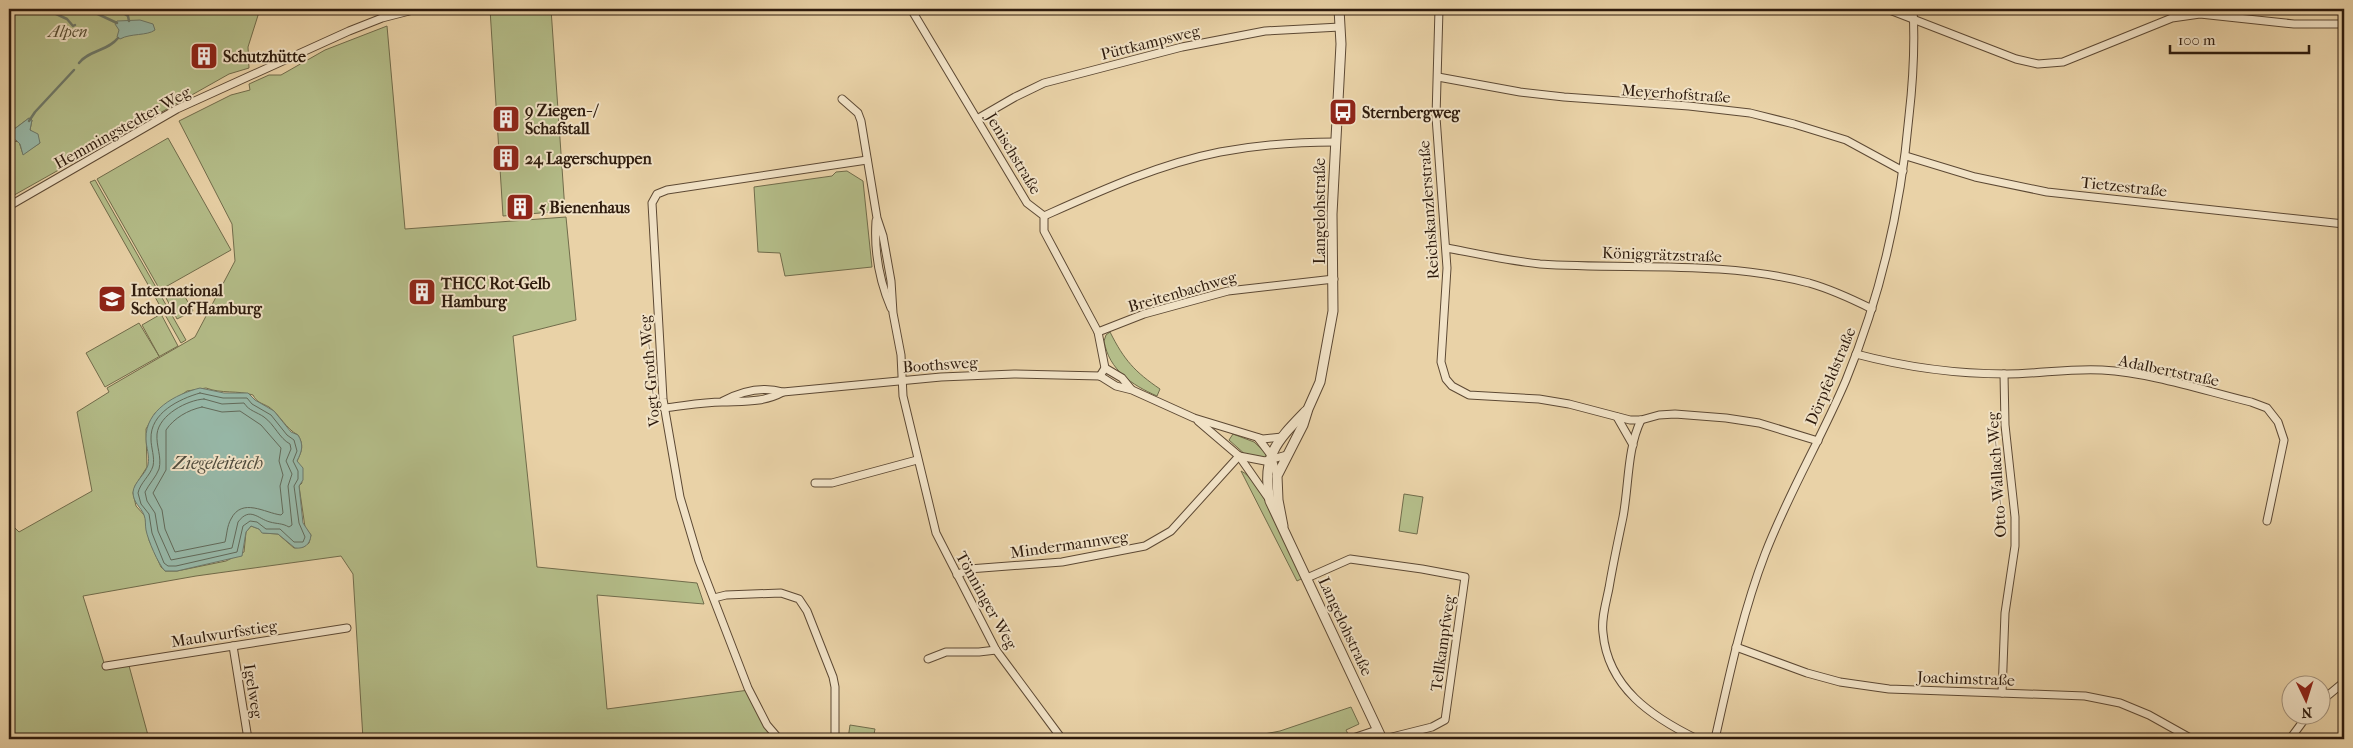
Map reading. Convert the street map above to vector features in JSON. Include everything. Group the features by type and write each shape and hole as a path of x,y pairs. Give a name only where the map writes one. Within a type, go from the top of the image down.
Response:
{"street":[{"name":"Hemmingstedter Weg","path":"9,206 177,109 349,31 382,18 417,9"},
{"name":"Jenischstraße","path":"911,9 1027,203 1044,216 1044,231 1098,332 1105,368"},
{"name":"Langelohstraße","path":"1283,526 1278,500 1277,476 1303,425 1320,382 1327,355 1333,311 1332,214 1340,27 1339,9"},
{"name":"Reichskanzlerstraße","path":"1439,9 1436,131 1447,248 1446,310 1441,362 1446,379 1452,386 1469,395 1539,399 1569,404 1616,417 1641,420 1658,415 1675,414 1726,418 1759,424 1818,441"},
{"path":"1888,9 2016,59 2046,64 2062,62 2172,18 2190,14 2294,24 2344,24"},
{"name":"Dörpfeldstraße","path":"1714,739 1736,647 1765,554 1856,354 1872,309 1894,224 1906,156 1912,83 1913,9"},
{"name":"Püttkampsweg","path":"977,119 1044,83 1182,48 1265,31 1340,27"},
{"name":"Meyerhofstraße","path":"1438,77 1564,98 1702,107 1750,113 1846,140 1903,171"},
{"name":"Tönninger Weg","path":"842,99 858,113 877,218 883,236 891,281 901,356 902,380 917,460 936,533 996,650 1062,739"},
{"path":"1044,216 1133,178 1218,152 1262,145 1335,142"},
{"name":"Tietzestraße","path":"1906,156 1975,177 2047,192 2344,224"},
{"name":"Vogt-Groth-Weg","path":"779,739 767,725 752,696 699,561 680,497 664,408 652,208 653,198 667,190 868,160"},
{"name":"Königgrätzstraße","path":"1447,248 1497,259 1541,264 1658,267 1762,274 1811,284 1872,309"},
{"name":"Breitenbachweg","path":"1098,332 1144,314 1228,291 1274,284 1334,279"},
{"name":"Adalbertstraße","path":"1856,354 1940,370 2004,374 2101,370 2137,374 2251,402 2267,408 2278,422 2284,440 2267,521"},
{"path":"1132,390 1122,378 1105,368 1100,376 1116,386 1132,390 1194,418 1258,438 1271,440 1282,437"},
{"name":"Boothsweg","path":"664,408 722,402 753,402 768,399 783,392 902,380 993,374 1100,376"},
{"name":"Otto-Wallach-Weg","path":"2002,693 2004,613 2015,546 2012,492 2005,434 2004,374"},
{"name":"Boothsweg","path":"722,402 734,395 752,390 783,392"},
{"name":"Langelohstraße","path":"1308,409 1282,437 1271,459 1267,482 1270,501 1308,578 1377,730 1383,739"},
{"path":"1616,417 1633,445"},
{"path":"1194,418 1239,456 1270,501"},
{"path":"1641,420 1633,445 1628,492 1603,618 1602,633 1609,661 1620,681 1637,702 1656,716 1697,739"},
{"path":"1258,438 1271,459 1277,476"},
{"path":"1239,456 1256,461 1287,455"},
{"name":"Mindermannweg","path":"957,575 969,570 1062,562 1145,546 1171,531 1239,456"},
{"path":"815,483 832,483 917,460"},
{"name":"Tellkampfweg","path":"1308,578 1350,559 1465,577 1445,720 1432,727 1383,739"},
{"path":"714,598 726,595 781,593 793,596 804,604 833,676 835,739"},
{"name":"Maulwurfsstieg","path":"106,666 347,628"},
{"name":"Igelweg","path":"233,646 248,739"},
{"name":"Joachimstraße","path":"1736,647 1807,673 1854,684 1918,691 2085,696 2120,703 2149,715 2192,739"},
{"path":"928,659 946,652 996,650"},
{"path":"2330,694 2344,682"},
{"path":"2290,739 2300,726"},
{"path":"1350,739 1377,730"}],"green space":[{"name":"Alpen","path":"9,9 260,9 248,47 249,68 229,74 9,198 9,140 19,142 23,154 40,143 35,134 30,130 32,120 29,118 9,133"},
{"path":"490,9 551,9 565,211 503,216"},
{"path":"387,26 405,229 566,217 576,320 513,336 537,567 697,583 704,604 597,595 607,709 749,690 780,739 363,739 353,574 341,556 196,576 83,596 105,666 128,662 149,739 9,739 9,522 19,532 92,491 77,412 109,392 107,388 195,337 235,261 232,224 179,121 231,95 250,90 249,84 269,75 281,75 325,50","holes":["206,388 253,395 258,401 273,410 298,435 302,445 297,461 302,483 299,486 305,527 311,535 309,543 303,547 294,548 278,534 263,533 251,526 246,532 244,552 226,561 177,571 165,571 161,567 149,540 145,516 136,506 133,493 135,486 147,467 146,429 155,413 187,391"]},
{"path":"168,138 231,250 160,290 97,179"},
{"path":"847,171 863,181 872,267 785,276 780,253 758,252 754,187 832,176 836,172"},
{"path":"95,180 186,340 181,343 90,182"},
{"path":"180,288 193,311 177,319 165,296"},
{"path":"161,314 178,346 105,387 86,353 139,323 159,356 142,325"},
{"path":"1110,332 1131,365 1160,389 1157,396 1139,387 1116,368 1104,341 1106,335"},
{"path":"1233,434 1254,442 1266,453 1266,457 1264,459 1247,456 1229,440"},
{"path":"1241,471 1249,477 1266,503 1303,578 1297,581"},
{"path":"1404,494 1423,497 1417,534 1399,531"},
{"path":"1351,707 1359,724 1346,730 1349,736 1339,739 1238,739 1280,731"},
{"path":"850,725 875,729 873,739 848,739"}],"water":[{"path":"140,20 153,24 155,30 120,39 117,37 119,30 115,24 117,21"},
{"path":"29,118 32,120 30,130 38,134 40,143 23,155 20,144 16,140 9,140 9,133"},
{"name":"Ziegeleiteich","path":"200,388 224,393 248,393 255,400 274,411 291,432 298,435 302,448 297,461 303,468 303,480 299,486 303,523 311,535 306,546 295,548 278,534 262,533 259,529 251,526 246,532 242,556 177,571 165,571 162,568 151,546 146,530 145,517 134,499 133,492 135,485 148,465 147,429 156,412 181,394"}],"waterway":[{"path":"87,9 117,23"},
{"path":"118,10 128,16 129,21"},
{"path":"54,13 67,19 73,26 75,25"},
{"path":"79,63 88,55 109,46 118,38"},
{"path":"29,121 74,70"}],"place":[{"name":"Schutzhütte","path":"204,56"},
{"name":"Sternbergweg","path":"1343,112"},
{"name":"9 Ziegen- / Schafstall","path":"506,119"},
{"name":"24 Lagerschuppen","path":"506,158"},
{"name":"5 Bienenhaus","path":"520,207"},
{"name":"THCC Rot-Gelb Hamburg","path":"422,292"},
{"name":"International School of Hamburg","path":"112,299"}]}
